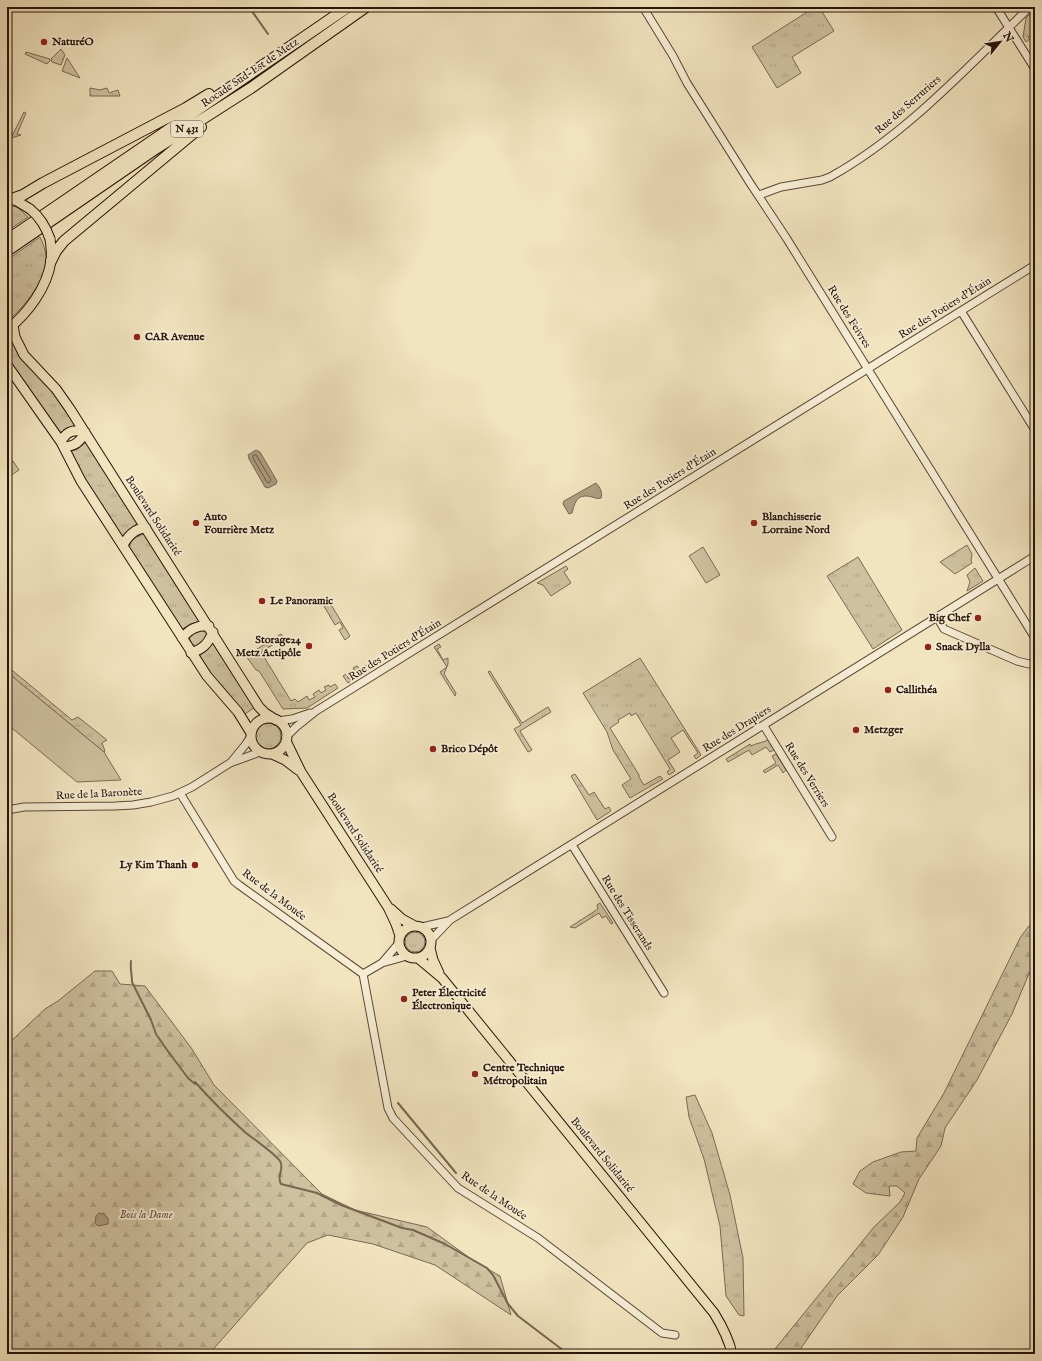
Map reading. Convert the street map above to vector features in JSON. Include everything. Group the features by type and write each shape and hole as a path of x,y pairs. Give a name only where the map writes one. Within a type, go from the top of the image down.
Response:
{"highway":[{"name":"Rocade Sud-Est de Metz","path":"7,240 348,7"},
{"name":"Rocade Sud-Est de Metz","path":"7,251 157,148 252,88 366,7"},
{"path":"10,198 23,195 179,112 274,58"},
{"path":"51,261 56,251 64,241 193,133 252,88"}],"main road":[{"path":"10,198 30,209 42,221 50,239 51,261 44,284 37,297 28,309 10,327"},
{"name":"Boulevard Solidarité","path":"10,327 24,355 63,398 260,707 265,713 277,721"},
{"path":"7,365 62,444 82,481 191,653 212,683 243,719 251,734 252,744 260,752 272,754 280,750 286,739 284,728 277,721 269,718 260,721 255,725 251,734"},
{"path":"78,430 85,432 79,442 71,446 62,444 64,436 71,431 78,430"},
{"path":"123,545 127,538 134,532 142,528 146,528"},
{"path":"182,638 188,631 196,627 211,629 207,644 201,649 191,653"},
{"name":"Boulevard Solidarité","path":"286,739 301,772 388,907 396,924 399,940"},
{"name":"Boulevard Solidarité","path":"272,754 285,760 301,772"},
{"name":"Boulevard Solidarité","path":"388,907 402,919 417,926"},
{"path":"417,926 427,930 431,944 423,956 418,958 406,956 400,948 399,940 405,929 417,926"},
{"name":"Boulevard Solidarité","path":"431,944 433,960 442,978"},
{"name":"Boulevard Solidarité","path":"418,958 442,978 714,1313 724,1329 732,1354"}],"street":[{"name":"Rue des Feivres","path":"643,7 674,56 690,88 759,195 1035,638"},
{"path":"996,7 1035,69"},
{"name":"Rue des Serruriers","path":"759,195 781,187 822,180 830,177 876,148 908,123 1030,7"},
{"name":"Rue des Potiers d'Étain","path":"286,739 297,725 316,711 1035,265"},
{"path":"961,311 1035,430"},
{"name":"Rue des Drapiers","path":"431,944 450,920 1035,556"},
{"path":"937,618 944,629 1017,661 1029,664 1035,662"},
{"name":"Rue des Potiers d'Étain","path":"277,721 292,719 316,711"},
{"name":"Rue des Verriers","path":"764,726 832,837"},
{"name":"Rue de la Baronète","path":"230,763 246,744 251,734"},
{"name":"Rue de la Baronète","path":"7,810 24,807 133,805 166,798 192,787 230,763 260,752"},
{"name":"Rue de la Mouée","path":"180,793 234,881 238,885 363,974 388,1108 393,1118 458,1188 538,1238 662,1333 675,1335"},
{"name":"Rue des Tisserands","path":"572,845 664,993"},
{"name":"Rue des Drapiers","path":"417,926 450,920"},
{"path":"382,963 399,940"},
{"path":"363,974 382,963 406,956"}],"green space":[{"path":"815,7 819,7 834,31 792,57 801,73 777,88 752,47"},
{"path":"1035,9 1035,14 1032,17 1035,22 1035,31 1030,34 1031,35 1028,37 1030,39 1026,42 1023,37 1026,18"},
{"path":"61,49 65,55 61,65 52,62 51,59"},
{"path":"26,52 50,59 50,61 47,64 25,54"},
{"path":"67,58 80,78 62,71"},
{"path":"90,88 100,90 107,88 109,93 118,90 120,96 90,96"},
{"path":"24,112 26,113 17,134 21,135 8,139 9,135 12,136"},
{"path":"7,205 17,207 28,217 7,231"},
{"path":"40,237 46,255 46,264 43,273 34,292 21,309 7,322 7,260"},
{"path":"9,336 11,340 12,339 17,352 59,399 77,427 59,435 7,361 7,338"},
{"path":"87,441 138,522 126,535 121,536 79,471 69,452 78,449"},
{"path":"13,461 19,470 10,476 7,471 7,464"},
{"path":"143,534 149,539 201,622 190,624 181,630 129,550 131,540"},
{"path":"967,545 972,554 972,563 955,574 940,562"},
{"path":"703,547 720,575 706,583 689,556"},
{"path":"858,557 902,630 873,649 827,576"},
{"path":"566,566 568,569 564,572 571,583 551,596 543,585 537,583"},
{"path":"975,568 983,581 967,591 970,582 967,575"},
{"path":"330,603 350,636 345,640 339,630 343,628 340,622 335,625 324,606"},
{"path":"201,630 207,633 202,643 196,646 192,644 189,637"},
{"path":"281,634 284,638 261,652 291,701 295,699 298,702 307,696 309,700 315,697 313,694 319,690 321,693 326,690 324,687 329,685 330,687 335,684 338,688 307,708 283,709 259,671 256,670 246,656"},
{"path":"214,640 255,707 245,714 224,691 198,657 208,649"},
{"path":"439,644 441,647 437,649 443,660 448,658 447,667 434,647"},
{"path":"640,658 701,755 696,759 694,756 698,753 683,730 671,738 680,752 668,760 675,771 669,775 667,772 670,769 636,713 631,716 630,713 618,720 619,722 610,728 644,785 660,776 663,779 630,798 622,785 631,779 613,750 607,732 583,693"},
{"path":"367,665 369,669 348,683 343,676 346,674 349,679 357,674 353,668 357,666 360,669"},
{"path":"7,666 72,720 78,717 107,740 102,743 105,751 104,752 7,672"},
{"path":"447,667 444,674 456,693 455,696 440,672"},
{"path":"490,671 522,723 548,707 551,712 520,731 532,750 528,752 514,729 521,725 488,672"},
{"path":"7,672 104,752 121,780 77,782 7,724"},
{"path":"268,723 277,727 281,736 277,745 268,749 259,745 255,736 259,727"},
{"path":"768,740 774,750 770,752 766,747 752,755 749,750 728,762 726,759 750,744 751,746"},
{"path":"776,754 786,770 783,773 778,765 765,773 763,771 776,763 772,756"},
{"path":"575,774 589,795 594,792 605,809 609,807 611,811 597,820 571,776"},
{"path":"600,903 613,923 611,924 606,916 602,918 599,913 575,928 570,927 598,909 597,905"},
{"path":"1035,923 1035,963 1012,1014 977,1080 945,1128 941,1146 919,1179 903,1217 878,1255 837,1296 797,1354 781,1354 775,1349 874,1227 900,1202 905,1193 897,1186 889,1186 890,1196 866,1193 853,1184 860,1171 873,1162 901,1152 916,1151 917,1138 944,1093 1020,938 1028,927"},
{"path":"411,932 419,932 425,938 425,946 419,952 411,952 405,946 405,938"},
{"name":"Bois la Dame","path":"95,971 112,971 120,984 145,986 192,1049 214,1085 322,1194 355,1210 427,1227 474,1261 500,1276 511,1315 435,1265 373,1244 328,1235 307,1243 209,1354 7,1354 7,1045 45,1009 58,1001"},
{"path":"695,1095 712,1133 730,1195 743,1258 744,1316 739,1315 726,1296 720,1226 704,1159 689,1117 686,1097"}],"water":[{"path":"256,450 260,452 277,481 276,484 268,488 265,487 249,459 248,455"},
{"path":"596,483 601,490 601,498 587,496 580,497 576,502 572,513 569,514 563,504 564,501"},
{"path":"99,1213 104,1214 108,1218 108,1224 98,1226 95,1223 96,1216"}],"waterway":[{"path":"249,7 268,34"},
{"path":"131,961 132,982 151,1020 156,1034 188,1078 195,1084 195,1082 239,1127 269,1150 280,1161 282,1167 279,1178 281,1184 317,1193 341,1205 402,1228 413,1230 445,1244 487,1268 493,1275 508,1304 518,1316 568,1354"},
{"path":"398,1103 456,1173"}],"place":[{"name":"NaturéO","path":"44,42"},
{"name":"CAR Avenue","path":"137,337"},
{"name":"Auto Fourrière Metz","path":"196,523"},
{"name":"Blanchisserie Lorraine Nord","path":"754,523"},
{"name":"Le Panoramic","path":"262,601"},
{"name":"Big Chef","path":"978,618"},
{"name":"Storage24 Metz Actipôle","path":"309,646"},
{"name":"Snack Dylla","path":"928,647"},
{"name":"Callithéa","path":"888,690"},
{"name":"Metzger","path":"856,730"},
{"name":"Brico Dépôt","path":"433,749"},
{"name":"Ly Kim Thanh","path":"195,865"},
{"name":"Peter Électricité Électronique","path":"404,999"},
{"name":"Centre Technique Métropolitain","path":"475,1074"}]}
